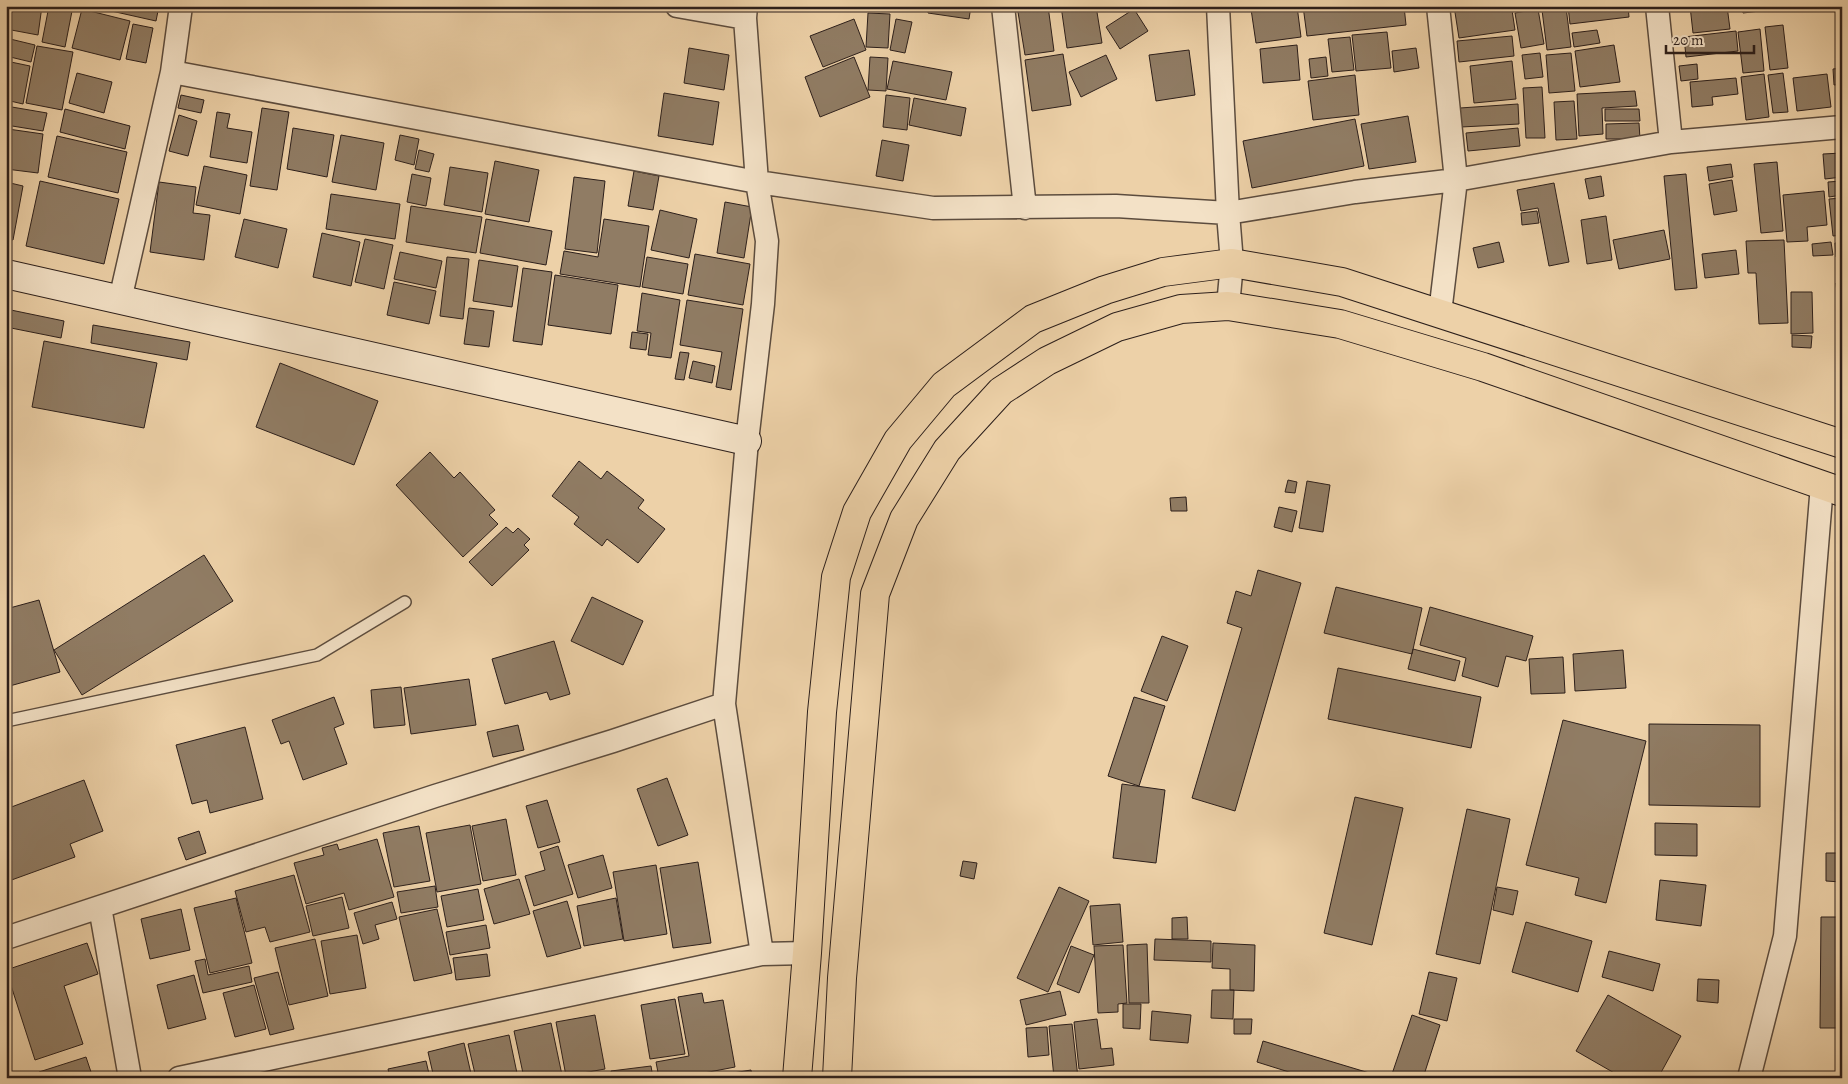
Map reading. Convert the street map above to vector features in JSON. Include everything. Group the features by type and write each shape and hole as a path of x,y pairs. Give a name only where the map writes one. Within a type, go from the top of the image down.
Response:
{"highway":[{"path":"797,1078 822,712 836,577 857,512 898,440 944,386 1033,319 1104,290 1163,272 1232,263 1342,282 1440,312 1842,444"},
{"path":"837,1078 843,969 875,594 904,519 947,450 1001,391 1047,361 1117,328 1182,309 1228,306 1340,324 1483,367 1832,488"}],"main road":[{"path":"6,274 746,441"}],"street":[{"path":"120,300 172,72 181,6"},
{"path":"677,6 746,12 757,182 767,242 763,304 746,441 724,704 762,954"},
{"path":"1002,6 1025,208"},
{"path":"1218,6 1232,263 1228,306"},
{"path":"1438,6 1456,180 1440,312"},
{"path":"1657,6 1671,142"},
{"path":"172,72 757,182 933,208 1116,206 1228,213 1355,192 1456,180 1671,142 1842,127"},
{"path":"1749,1078 1785,936 1832,488"},
{"path":"6,938 435,796 613,741 724,704"},
{"path":"100,907 130,1078"},
{"path":"179,1078 762,954 807,953"}],"lane":[{"path":"6,721 318,655 404,602"}],"building":[{"path":"6,6 42,6 38,35 6,29"},
{"path":"49,6 73,6 65,47 42,42"},
{"path":"89,6 159,6 156,21"},
{"path":"928,6 971,6 969,19 928,13"},
{"path":"1017,6 1048,6 1054,51 1025,55"},
{"path":"1061,6 1096,6 1102,43 1067,48"},
{"path":"1272,6 1297,6 1301,37 1256,43 1251,9"},
{"path":"1303,6 1404,6 1406,25 1307,36"},
{"path":"1454,6 1532,7 1512,10 1515,30 1459,38"},
{"path":"1568,6 1628,6 1629,17 1570,24"},
{"path":"1690,6 1727,6 1730,29 1693,33"},
{"path":"1742,6 1759,6 1760,11 1743,13"},
{"path":"1566,7 1571,47 1547,50 1542,10"},
{"path":"82,9 130,21 120,60 72,48"},
{"path":"1134,9 1148,31 1120,49 1106,27"},
{"path":"1538,9 1544,44 1521,48 1515,13"},
{"path":"868,13 890,14 888,48 866,47"},
{"path":"854,19 866,50 823,67 810,36"},
{"path":"896,19 912,22 905,53 890,50"},
{"path":"133,24 153,28 146,63 126,59"},
{"path":"1783,25 1788,68 1770,70 1765,27"},
{"path":"1760,29 1764,71 1743,73 1738,32"},
{"path":"1597,30 1600,43 1574,47 1572,33"},
{"path":"1736,31 1738,51 1686,57 1684,37"},
{"path":"1387,32 1391,68 1356,71 1352,35"},
{"path":"1512,36 1514,56 1459,62 1457,41"},
{"path":"1350,37 1354,70 1332,72 1328,39"},
{"path":"6,38 35,45 31,62 6,56"},
{"path":"1297,45 1300,80 1263,83 1260,49"},
{"path":"1614,45 1620,82 1580,87 1575,51"},
{"path":"37,46 73,52 62,110 26,103"},
{"path":"689,48 729,55 724,90 684,83"},
{"path":"1416,48 1419,68 1394,72 1392,51"},
{"path":"1189,50 1195,95 1156,101 1149,55"},
{"path":"1540,53 1543,77 1525,79 1522,55"},
{"path":"1571,53 1575,91 1549,93 1546,55"},
{"path":"1063,54 1071,105 1032,111 1025,60"},
{"path":"1106,55 1117,79 1081,97 1069,72"},
{"path":"854,57 870,97 820,117 805,77"},
{"path":"870,57 888,58 886,91 868,90"},
{"path":"1326,57 1328,76 1311,78 1309,59"},
{"path":"6,61 30,66 23,104 6,100"},
{"path":"893,61 952,72 946,100 887,89"},
{"path":"1512,61 1516,99 1474,103 1470,66"},
{"path":"1697,64 1698,79 1681,81 1679,66"},
{"path":"1842,68 1842,84 1834,85 1833,69"},
{"path":"77,73 112,82 104,113 69,103"},
{"path":"1783,73 1788,112 1773,113 1768,75"},
{"path":"1764,74 1769,117 1746,120 1741,77"},
{"path":"1827,74 1831,107 1797,111 1793,78"},
{"path":"1355,75 1359,115 1313,120 1308,81"},
{"path":"1736,78 1738,94 1712,97 1713,105 1692,107 1690,82"},
{"path":"1542,87 1545,138 1526,138 1523,88"},
{"path":"1635,91 1637,106 1602,108 1603,134 1579,136 1577,94"},
{"path":"664,93 719,102 713,145 658,136"},
{"path":"181,95 204,100 201,113 178,108"},
{"path":"886,95 910,98 907,130 883,127"},
{"path":"914,98 966,108 961,136 909,125"},
{"path":"1574,101 1577,139 1556,140 1554,102"},
{"path":"1518,104 1519,124 1461,127 1460,108"},
{"path":"6,106 47,113 43,131 6,125"},
{"path":"262,108 289,112 277,190 250,186"},
{"path":"65,109 130,126 125,149 60,132"},
{"path":"1605,109 1639,109 1640,121 1605,121"},
{"path":"217,112 230,114 227,128 252,132 247,163 210,157"},
{"path":"179,115 197,121 188,156 169,151"},
{"path":"1408,116 1416,162 1369,169 1361,124"},
{"path":"1355,119 1364,166 1252,188 1243,141"},
{"path":"1639,123 1640,139 1606,139 1606,124"},
{"path":"293,128 334,135 327,177 287,169"},
{"path":"1518,128 1520,146 1468,151 1466,133"},
{"path":"8,129 43,134 38,173 6,169"},
{"path":"341,135 384,143 376,190 332,182"},
{"path":"400,135 419,139 414,165 395,160"},
{"path":"57,136 127,152 118,193 48,177"},
{"path":"882,140 909,145 903,181 876,176"},
{"path":"419,150 434,154 429,172 415,169"},
{"path":"1842,153 1842,177 1825,179 1823,154"},
{"path":"495,161 539,170 529,222 485,214"},
{"path":"1777,162 1783,231 1761,233 1754,164"},
{"path":"1731,164 1733,177 1709,181 1707,167"},
{"path":"204,166 247,175 240,214 196,205"},
{"path":"450,167 488,173 482,212 444,205"},
{"path":"634,171 659,176 653,210 628,206"},
{"path":"412,174 431,178 426,206 407,202"},
{"path":"1686,174 1697,288 1675,290 1664,176"},
{"path":"1601,176 1604,196 1589,199 1585,179"},
{"path":"574,177 605,181 597,253 565,249"},
{"path":"1732,180 1737,211 1714,215 1709,184"},
{"path":"40,181 119,199 104,264 26,246"},
{"path":"1842,181 1842,195 1829,197 1828,182"},
{"path":"6,182 23,186 13,240 6,239"},
{"path":"159,182 196,187 193,213 210,215 204,260 150,252"},
{"path":"1554,183 1569,262 1549,266 1538,208 1521,211 1517,190"},
{"path":"1824,191 1827,225 1807,227 1808,241 1787,242 1783,195"},
{"path":"331,194 400,204 395,239 326,229"},
{"path":"1842,198 1842,235 1833,236 1829,199"},
{"path":"725,202 752,207 744,258 717,253"},
{"path":"411,206 482,217 476,253 406,242"},
{"path":"660,210 697,219 689,258 651,250"},
{"path":"1537,211 1539,223 1522,225 1521,213"},
{"path":"1606,216 1612,260 1587,264 1581,220"},
{"path":"244,219 287,229 278,268 235,257"},
{"path":"486,219 552,231 546,265 480,253"},
{"path":"604,219 649,226 640,287 560,274 564,251 598,257"},
{"path":"1664,230 1670,259 1619,269 1613,240"},
{"path":"322,233 360,242 351,286 313,277"},
{"path":"365,239 393,245 384,289 355,282"},
{"path":"1784,240 1788,323 1759,324 1756,273 1748,273 1746,241"},
{"path":"1499,242 1504,262 1478,268 1473,248"},
{"path":"1831,242 1833,255 1813,256 1812,244"},
{"path":"1835,243 1842,243 1842,256 1836,257"},
{"path":"1736,250 1739,274 1705,278 1702,254"},
{"path":"400,252 442,261 436,288 394,279"},
{"path":"695,254 750,264 743,305 688,295"},
{"path":"447,257 469,259 463,319 440,316"},
{"path":"647,257 688,264 683,294 642,287"},
{"path":"479,260 518,266 512,307 473,301"},
{"path":"523,268 552,272 542,345 513,341"},
{"path":"555,275 618,285 611,334 548,325"},
{"path":"394,282 436,291 429,324 387,315"},
{"path":"1842,282 1842,316 1839,316 1836,283"},
{"path":"1791,292 1812,292 1813,333 1791,334"},
{"path":"642,293 680,300 671,358 648,355 651,333 637,331"},
{"path":"687,300 743,309 731,390 716,387 722,352 680,345"},
{"path":"469,308 494,311 489,347 464,344"},
{"path":"6,309 64,321 61,338 6,327"},
{"path":"93,325 190,342 187,360 91,343"},
{"path":"632,332 648,334 646,350 630,348"},
{"path":"1792,335 1812,336 1811,348 1792,347"},
{"path":"44,341 157,363 144,428 32,407"},
{"path":"680,352 689,353 684,380 675,379"},
{"path":"693,361 715,366 712,383 689,378"},
{"path":"280,363 378,401 354,465 256,427"},
{"path":"430,452 454,478 460,472 495,510 489,515 498,524 463,557 396,485"},
{"path":"579,461 601,479 607,471 644,500 638,508 665,529 638,563 607,539 602,546 574,524 579,517 552,496"},
{"path":"1288,480 1297,482 1295,493 1285,492"},
{"path":"1307,481 1330,485 1323,532 1299,528"},
{"path":"1186,497 1187,511 1171,511 1170,498"},
{"path":"1279,507 1297,511 1292,532 1274,527"},
{"path":"506,527 513,533 518,528 530,539 524,545 529,550 492,586 469,562"},
{"path":"204,555 233,601 82,695 54,650"},
{"path":"1258,570 1301,583 1235,811 1192,798 1242,628 1227,623 1236,591 1251,596"},
{"path":"1336,587 1422,608 1412,654 1324,633"},
{"path":"592,597 643,621 623,665 571,641"},
{"path":"39,600 60,672 6,687 6,609"},
{"path":"1430,607 1533,636 1526,661 1506,656 1498,687 1462,676 1466,658 1420,645"},
{"path":"1162,636 1188,646 1167,701 1141,691"},
{"path":"554,641 570,694 550,700 547,692 505,704 492,659"},
{"path":"1413,649 1460,661 1455,681 1408,669"},
{"path":"1623,650 1626,688 1575,691 1573,654"},
{"path":"1563,657 1565,693 1531,694 1529,659"},
{"path":"1338,668 1481,697 1471,748 1328,719"},
{"path":"469,679 476,725 411,734 404,688"},
{"path":"401,687 405,725 374,728 371,690"},
{"path":"334,697 344,724 334,728 347,764 303,780 289,741 281,744 272,720"},
{"path":"1134,697 1165,706 1139,786 1108,776"},
{"path":"1563,720 1646,741 1606,903 1575,895 1579,878 1526,865"},
{"path":"1649,724 1760,725 1760,807 1649,805"},
{"path":"518,725 524,750 493,757 487,732"},
{"path":"245,727 263,799 210,813 207,800 192,804 176,745"},
{"path":"667,778 688,835 658,846 637,789"},
{"path":"84,780 103,831 70,844 75,857 6,882 6,809"},
{"path":"1122,784 1165,790 1156,863 1113,858"},
{"path":"1355,797 1403,808 1372,945 1324,933"},
{"path":"547,800 560,842 538,848 526,806"},
{"path":"1467,809 1510,819 1480,964 1436,954"},
{"path":"506,819 516,875 483,881 472,826"},
{"path":"1655,823 1697,824 1697,856 1655,855"},
{"path":"470,825 481,884 437,892 426,833"},
{"path":"419,826 430,881 394,887 383,833"},
{"path":"199,831 206,853 186,860 178,838"},
{"path":"377,839 394,897 349,910 344,893 306,904 294,863 324,855 322,848 337,844 339,850"},
{"path":"558,846 573,894 534,906 525,876 545,870 540,852"},
{"path":"1826,853 1842,853 1842,882 1826,881"},
{"path":"603,855 612,888 578,898 568,865"},
{"path":"963,861 977,863 974,879 960,876"},
{"path":"698,862 711,943 673,948 660,868"},
{"path":"656,865 667,934 624,941 613,872"},
{"path":"294,875 310,932 270,942 265,927 246,932 235,891"},
{"path":"519,879 530,914 494,924 484,889"},
{"path":"1660,880 1706,885 1701,926 1656,920"},
{"path":"435,886 438,907 401,913 397,892"},
{"path":"1059,887 1089,901 1048,992 1017,978"},
{"path":"1497,887 1518,891 1513,915 1493,910"},
{"path":"478,889 484,920 447,927 441,896"},
{"path":"1841,894 1842,1028 1820,1028 1821,917 1841,917"},
{"path":"342,897 349,928 313,936 306,906"},
{"path":"236,898 252,963 210,973 194,908"},
{"path":"616,898 623,939 584,946 577,906"},
{"path":"567,901 581,948 547,957 533,911"},
{"path":"392,902 397,919 375,925 379,939 363,944 354,913"},
{"path":"1120,904 1123,942 1093,945 1090,906"},
{"path":"181,909 190,950 150,959 141,919"},
{"path":"437,909 452,973 414,981 399,917"},
{"path":"1187,917 1188,939 1172,939 1172,918"},
{"path":"1526,922 1592,941 1578,992 1512,972"},
{"path":"486,925 490,948 450,955 446,932"},
{"path":"357,935 366,988 330,994 321,941"},
{"path":"315,939 328,996 289,1005 275,948"},
{"path":"1155,939 1211,941 1211,962 1154,960"},
{"path":"87,943 98,974 64,986 83,1044 35,1060 6,970"},
{"path":"1213,943 1255,945 1254,991 1230,990 1230,969 1212,968"},
{"path":"1147,944 1149,1003 1129,1003 1127,945"},
{"path":"1123,945 1127,1003 1118,1004 1118,1012 1098,1013 1094,946"},
{"path":"1071,946 1094,955 1079,993 1057,984"},
{"path":"1609,951 1660,964 1653,991 1602,977"},
{"path":"487,954 490,976 456,980 453,958"},
{"path":"205,959 208,975 249,966 252,982 203,993 195,961"},
{"path":"278,972 294,1029 270,1035 254,978"},
{"path":"1429,972 1457,978 1447,1021 1419,1014"},
{"path":"194,975 206,1019 168,1029 157,985"},
{"path":"1698,979 1719,980 1718,1003 1697,1001"},
{"path":"254,985 266,1029 235,1037 223,993"},
{"path":"1212,990 1234,990 1233,1019 1211,1018"},
{"path":"1060,991 1066,1015 1026,1025 1020,1000"},
{"path":"702,993 704,1003 723,1000 735,1067 678,1078 659,1078 656,1062 689,1056 678,997"},
{"path":"1608,995 1681,1036 1658,1078 1623,1078 1576,1051"},
{"path":"675,999 685,1054 650,1059 641,1005"},
{"path":"1123,1004 1141,1004 1140,1029 1123,1028"},
{"path":"1152,1011 1191,1015 1188,1043 1150,1040"},
{"path":"595,1015 605,1069 566,1076 556,1022"},
{"path":"1412,1015 1440,1025 1423,1078 1394,1078 1391,1077"},
{"path":"1097,1019 1101,1049 1112,1048 1114,1065 1079,1069 1074,1022"},
{"path":"1234,1019 1252,1019 1251,1034 1234,1034"},
{"path":"551,1023 562,1075 552,1078 524,1078 514,1031"},
{"path":"1072,1024 1078,1078 1054,1078 1049,1026"},
{"path":"1047,1027 1049,1055 1028,1057 1026,1028"},
{"path":"509,1035 518,1078 476,1078 468,1044"},
{"path":"1263,1041 1386,1078 1308,1078 1257,1062"},
{"path":"464,1043 472,1078 434,1078 428,1052"},
{"path":"86,1057 93,1078 41,1078 39,1072"},
{"path":"426,1061 430,1078 390,1078 388,1069"},
{"path":"651,1066 653,1078 612,1078 611,1071"},
{"path":"751,1070 752,1078 703,1078"},
{"path":"1022,1073 1023,1078 996,1078"}]}
